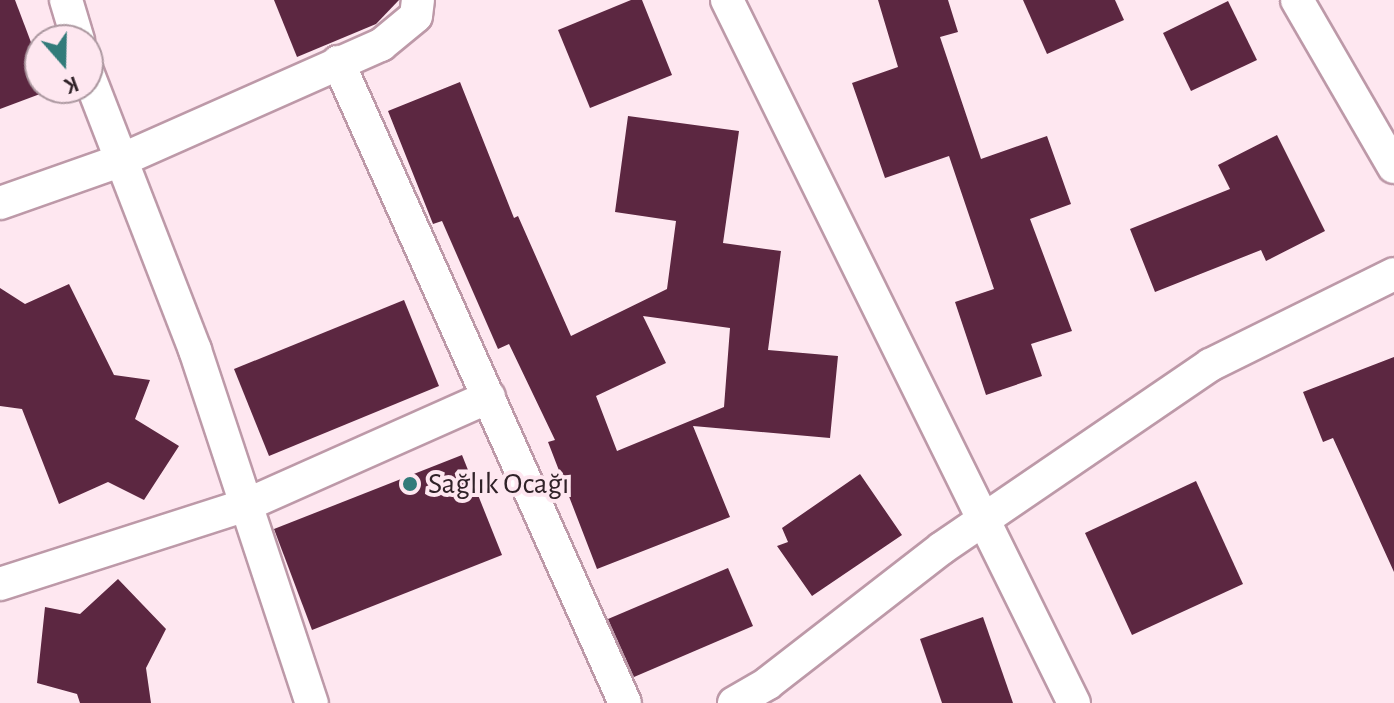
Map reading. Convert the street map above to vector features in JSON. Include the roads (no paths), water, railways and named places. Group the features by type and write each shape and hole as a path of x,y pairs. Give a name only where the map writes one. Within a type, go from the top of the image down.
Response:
{"street":[{"path":"66,0 73,24"},
{"path":"0,203 119,161 381,45 416,16 418,0"},
{"path":"727,0 1074,703"},
{"path":"1297,0 1394,167"},
{"path":"338,62 625,703"},
{"path":"99,104 195,350 312,703"},
{"path":"734,703 768,683 982,521 1210,365 1394,274"},
{"path":"0,584 246,505 489,397"}],"place":[{"name":"Sağlık Ocağı","path":"410,484"}]}
